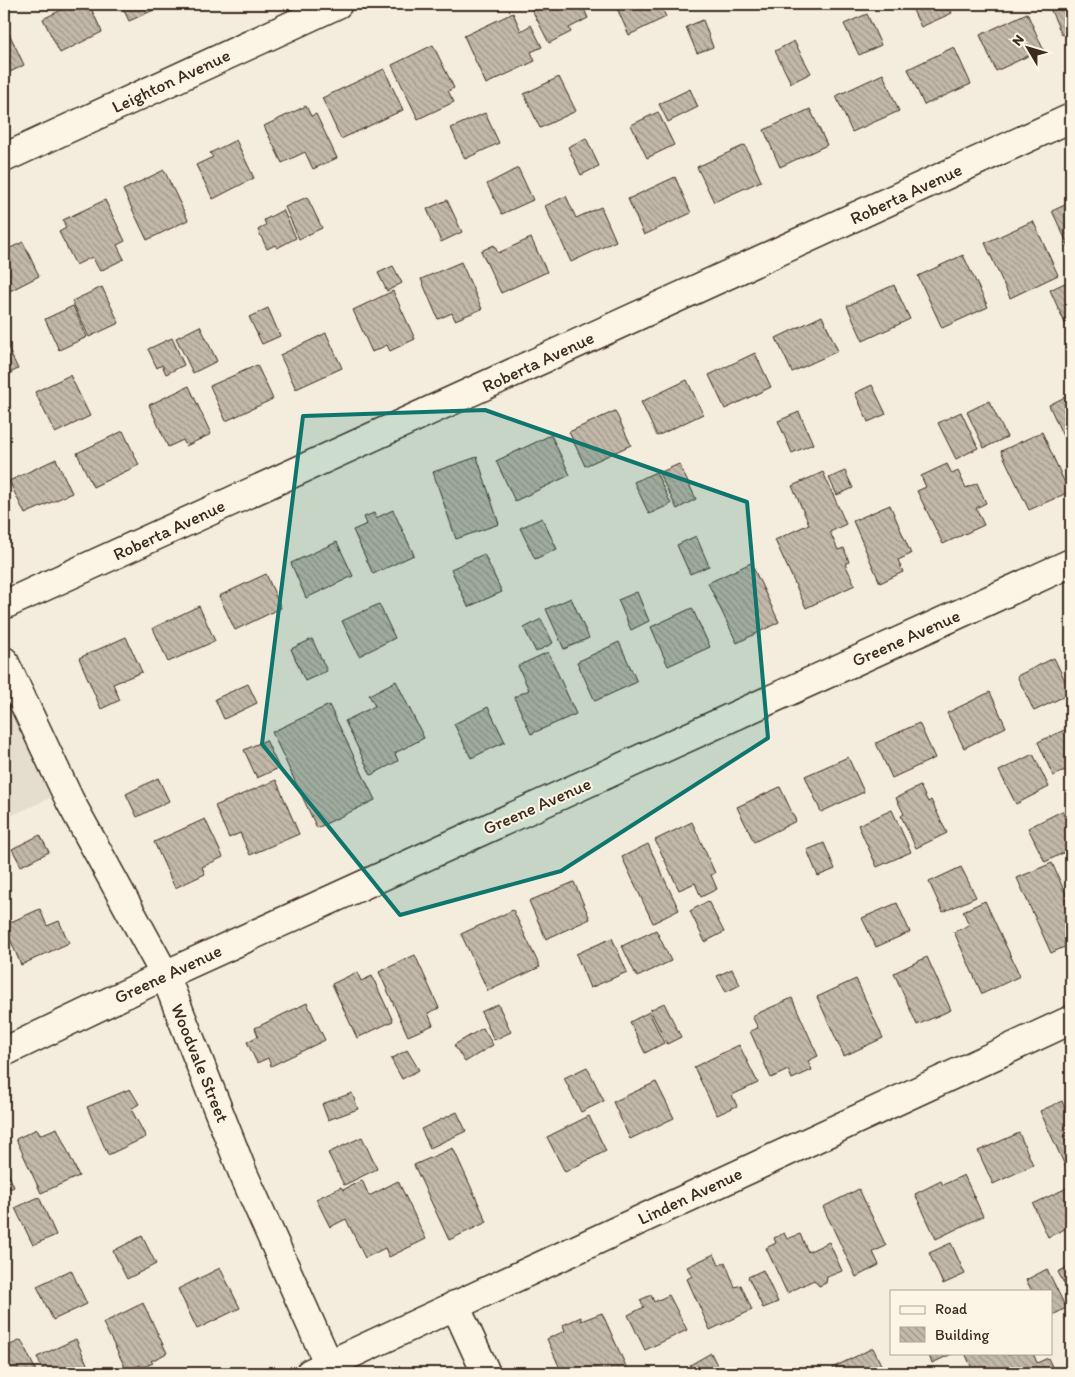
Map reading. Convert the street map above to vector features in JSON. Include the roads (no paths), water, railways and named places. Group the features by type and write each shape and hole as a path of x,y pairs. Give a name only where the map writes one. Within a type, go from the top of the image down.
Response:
{"street":[{"name":"Leighton Avenue","path":"4,158 338,4"},
{"name":"Roberta Avenue","path":"4,605 1071,118"},
{"name":"Greene Avenue","path":"4,1052 165,975 1071,563"},
{"name":"Woodvale Street","path":"4,661 70,801 165,975 319,1369"},
{"name":"Linden Avenue","path":"319,1369 1071,1020"},
{"path":"455,1305 486,1373"}]}
